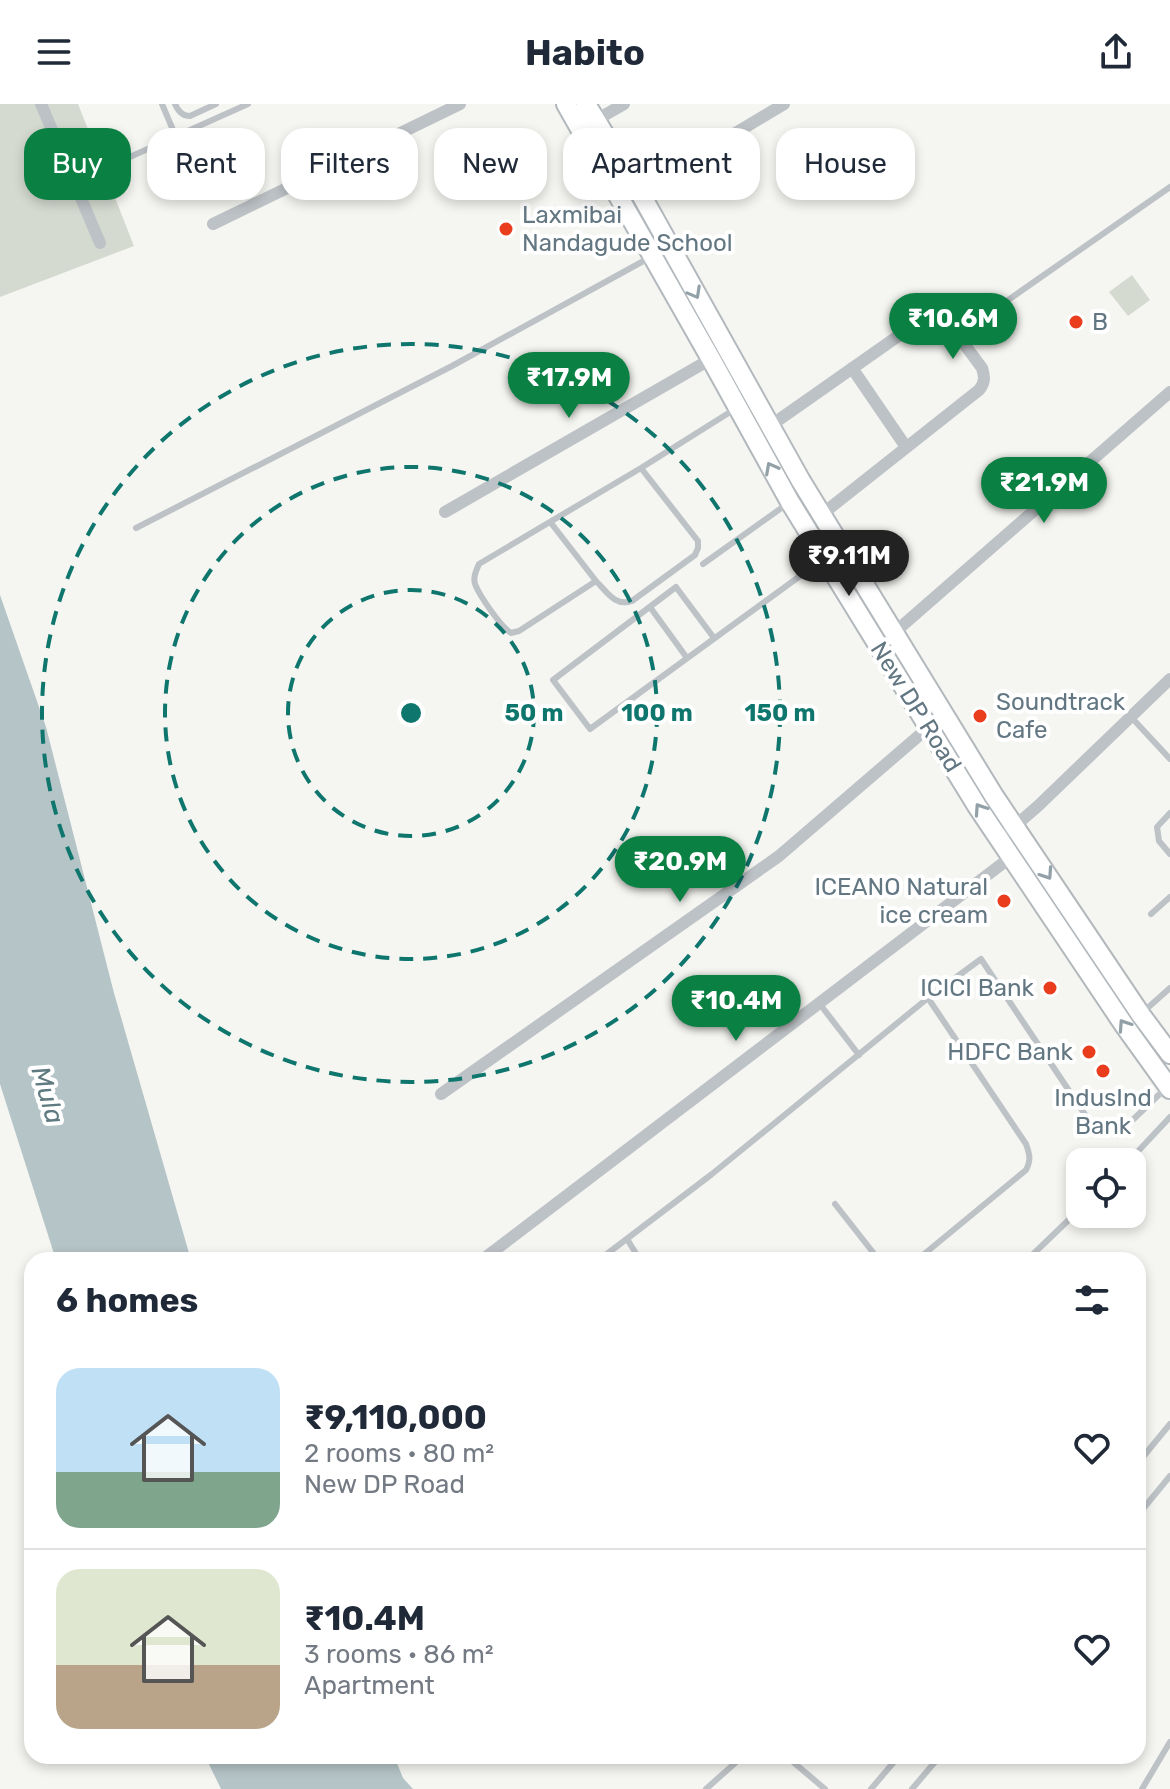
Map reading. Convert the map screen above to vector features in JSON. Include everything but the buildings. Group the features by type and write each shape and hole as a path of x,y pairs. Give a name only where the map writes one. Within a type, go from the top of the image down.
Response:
{"main road":[{"name":"New DP Road","path":"566,104 790,502 977,806 1169,1087"},
{"name":"New DP Road","path":"586,104 601,128"},
{"name":"New DP Road","path":"644,200 821,515 994,796 1170,1054"}],"street":[{"path":"41,104 51,128"},
{"path":"213,224 460,104"},
{"path":"596,120 624,104"},
{"path":"744,128 784,104"},
{"path":"82,200 100,243"},
{"path":"770,426 931,316 948,324 982,368 984,384 979,390 821,515"},
{"path":"445,512 711,359"},
{"path":"852,368 906,447"},
{"path":"895,632 1170,392"},
{"path":"1000,839 1170,679"},
{"path":"441,1094 779,856 929,727"},
{"path":"492,1252 1011,857"}],"lane":[{"path":"162,104 172,128"},
{"path":"175,104 181,113 190,116 216,104"},
{"path":"195,128 247,104"},
{"path":"1001,305 1170,187"},
{"path":"136,528 452,366 652,256"},
{"path":"596,581 519,631 511,633 502,628 475,586 474,577 479,564 738,407"},
{"path":"551,523 616,602 624,604 632,601 695,555 698,548 695,536 641,468"},
{"path":"703,564 790,502"},
{"path":"714,638 676,587 553,680 590,729 825,558"},
{"path":"650,607 687,658"},
{"path":"1131,717 1170,759"},
{"path":"1170,813 1157,827 1159,841 1170,854"},
{"path":"1151,914 1170,897"},
{"path":"610,1252 981,959 1092,1125"},
{"path":"1141,1015 1170,988"},
{"path":"927,1252 1026,1170 1030,1162 1026,1144 928,998"},
{"path":"819,1003 859,1055"},
{"path":"1117,1135 1169,1087"},
{"path":"1141,1148 1170,1117"},
{"path":"835,1204 873,1252"},
{"path":"1035,1252 1066,1222"},
{"path":"627,1239 635,1252"},
{"path":"1146,1453 1170,1424"},
{"path":"1146,1505 1170,1476"},
{"path":"1142,1789 1170,1742"},
{"path":"706,1789 734,1764"},
{"path":"795,1764 825,1789"},
{"path":"871,1789 892,1764"},
{"path":"912,1789 933,1764"}],"shaded area":[{"path":"0,104 78,104 87,128 24,128 24,200 116,200 134,246 0,297"},
{"path":"1132,275 1150,300 1128,316 1109,292"}],"water":[{"name":"Mula","path":"0,595 46,727 114,993 189,1252 53,1252 0,1084"},
{"path":"209,1764 397,1764 403,1778 413,1789 221,1789"}],"place":[{"name":"Laxmibai Nandagude School","path":"506,229"},
{"name":"B","path":"1076,322"},
{"name":"Soundtrack Cafe","path":"980,716"},
{"name":"ICEANO Natural ice cream","path":"1004,901"},
{"name":"ICICI Bank","path":"1050,988"},
{"name":"HDFC Bank","path":"1089,1052"},
{"name":"IndusInd Bank","path":"1103,1071"}]}
